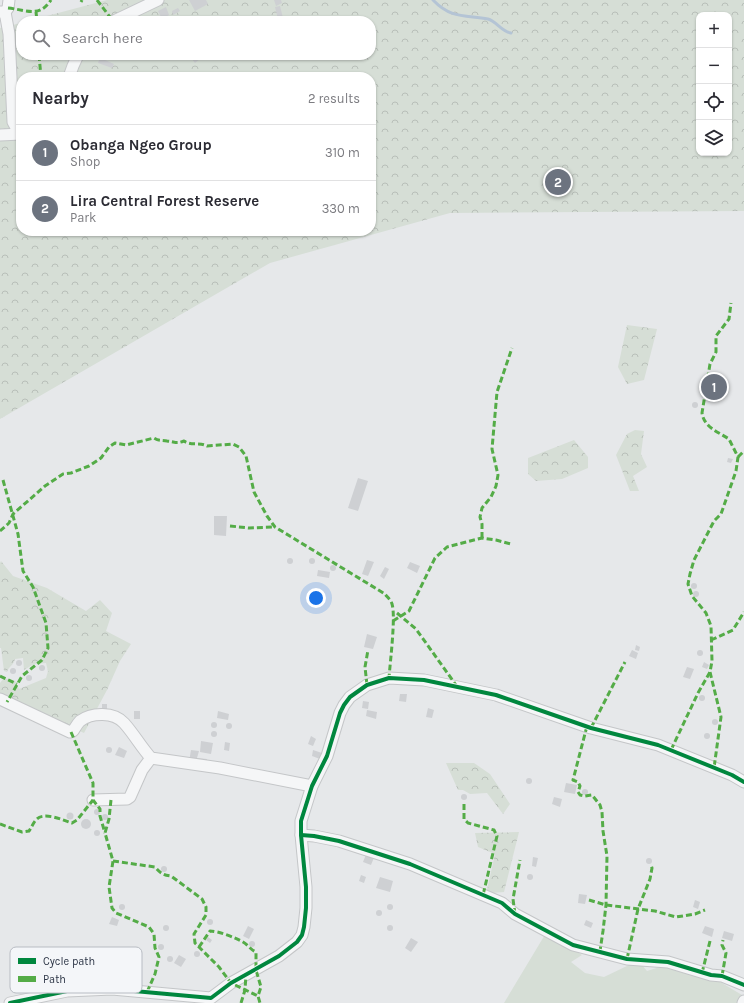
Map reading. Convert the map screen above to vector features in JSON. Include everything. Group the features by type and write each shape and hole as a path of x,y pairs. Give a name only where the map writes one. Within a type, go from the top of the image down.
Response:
{"street":[{"path":"9,0 8,8 3,12 9,34 13,122 16,127"},
{"path":"124,16 158,0"},
{"path":"70,72 75,60"},
{"path":"0,135 13,122"},
{"path":"0,135 16,134"},
{"path":"142,992 210,1000 231,983 279,956 297,942 302,935 306,908 306,887 301,821 312,786 327,756 340,713 350,697 367,685 389,678 424,680 496,694 591,728 658,745 732,775 744,782"},
{"path":"0,699 70,732 73,731 81,721 90,717 100,714 112,716 124,722 151,758 220,768 312,786"},
{"path":"94,800 127,799 130,796 142,770 151,758"},
{"path":"301,834 338,841 410,864 502,903 515,914 573,945 627,959 668,962 711,975 722,976 744,985"},
{"path":"10,1003 58,993"}],"green space":[{"path":"107,0 744,0 744,211 450,213 376,234 376,72 16,72 16,236 367,236 270,263 0,419 0,28 16,24 16,60 376,60 376,16 47,16"},
{"path":"627,325 657,329 644,380 627,384 618,367"},
{"path":"635,430 644,431 641,454 647,467 633,476 639,491 630,491 616,455 627,434"},
{"path":"574,440 588,457 588,468 562,479 536,481 528,474 528,458"},
{"path":"1,561 13,576 47,588 86,611 100,600 112,613 106,631 131,644 120,661 107,690 84,733 0,694 0,683 4,678 15,681 19,689 46,678 48,671 46,663 34,664 24,670 23,658 15,659 7,672 4,671 0,648"},
{"path":"446,763 474,763 490,774 510,804 503,814 487,793 470,794 463,790 458,790"},
{"path":"519,832 504,892 492,893 487,890 495,854 478,847 475,833"},
{"path":"546,933 582,955 571,962 585,973 604,977 629,965 642,965 647,971 666,965 712,977 742,995 738,1003 504,1003"}],"building":[{"path":"189,0 206,0 208,4 195,11"},
{"path":"274,0 281,0 282,3 276,6"},
{"path":"280,6 282,16 277,16 275,7"},
{"path":"166,7 169,15 160,16 158,11"},
{"path":"178,8 180,11 173,15 172,11"},
{"path":"99,60 105,60 114,64 112,68 98,63"},
{"path":"695,402 698,405 695,408 692,405"},
{"path":"728,458 733,459 731,463 727,462"},
{"path":"358,478 368,481 358,511 348,508"},
{"path":"214,516 227,516 226,536 214,535"},
{"path":"290,558 293,561 290,564 287,561"},
{"path":"312,558 315,561 312,564 309,561"},
{"path":"367,560 374,562 368,576 362,574"},
{"path":"410,562 420,566 417,573 407,568"},
{"path":"333,565 336,568 333,571 330,568"},
{"path":"385,567 389,569 384,579 380,576"},
{"path":"318,570 330,572 329,578 317,576"},
{"path":"694,583 697,586 694,589 691,586"},
{"path":"696,591 699,594 696,597 693,594"},
{"path":"367,634 377,637 373,649 364,647"},
{"path":"636,645 640,647 639,651 635,650"},
{"path":"632,650 638,653 636,659 629,656"},
{"path":"700,650 703,653 700,656 697,653"},
{"path":"19,660 22,663 19,666 16,663"},
{"path":"704,662 709,665 707,669 702,667"},
{"path":"42,665 45,668 42,671 39,668"},
{"path":"687,667 694,669 690,679 683,677"},
{"path":"13,668 16,671 13,674 10,671"},
{"path":"29,675 32,678 29,681 26,678"},
{"path":"400,694 407,694 406,702 399,701"},
{"path":"702,695 705,698 702,701 699,698"},
{"path":"363,701 369,702 368,709 362,708"},
{"path":"102,704 107,704 107,709 102,709"},
{"path":"428,708 434,710 432,718 426,717"},
{"path":"367,710 377,712 376,719 366,716"},
{"path":"134,711 140,711 140,719 134,719"},
{"path":"218,711 229,714 228,720 217,718"},
{"path":"715,719 718,722 715,725 712,722"},
{"path":"214,722 217,725 214,728 211,725"},
{"path":"229,723 232,726 229,729 226,726"},
{"path":"214,731 217,734 214,737 211,734"},
{"path":"707,733 710,736 707,739 704,736"},
{"path":"311,736 316,739 313,746 308,744"},
{"path":"201,741 213,743 211,754 200,752"},
{"path":"225,742 230,743 229,751 224,750"},
{"path":"109,747 112,750 109,753 106,750"},
{"path":"119,747 127,751 124,758 115,755"},
{"path":"191,750 199,751 197,758 207,759 206,764 189,762"},
{"path":"313,750 322,753 320,759 312,756"},
{"path":"529,778 532,781 529,784 526,781"},
{"path":"566,783 577,785 575,794 564,792"},
{"path":"585,789 588,792 585,795 582,792"},
{"path":"464,794 467,797 464,800 461,797"},
{"path":"554,797 562,799 560,807 552,804"},
{"path":"97,809 100,812 97,815 94,812"},
{"path":"70,812 73,813 73,819 70,820 67,819 66,816 67,813"},
{"path":"105,814 108,817 105,820 102,817"},
{"path":"84,819 88,819 90,820 90,828 84,829 81,826 81,822"},
{"path":"97,830 100,833 97,836 94,833"},
{"path":"367,852 375,855 371,865 363,862"},
{"path":"533,857 538,858 536,867 532,866"},
{"path":"649,858 652,861 649,864 646,861"},
{"path":"164,866 167,869 164,872 161,869"},
{"path":"530,874 533,877 530,880 527,877"},
{"path":"361,875 366,877 364,883 359,881"},
{"path":"380,877 393,881 390,892 376,888"},
{"path":"579,894 587,895 585,904 578,903"},
{"path":"695,900 700,902 698,909 693,907"},
{"path":"122,904 125,907 122,910 119,907"},
{"path":"390,904 393,907 390,910 387,907"},
{"path":"379,910 382,913 379,916 376,913"},
{"path":"112,917 119,920 117,926 109,924"},
{"path":"210,919 213,922 210,925 207,922"},
{"path":"586,920 593,923 591,928 584,925"},
{"path":"166,925 169,928 166,931 163,928"},
{"path":"390,925 393,928 390,931 387,928"},
{"path":"248,926 254,929 249,939 243,936"},
{"path":"705,926 714,929 712,937 702,933"},
{"path":"724,931 734,934 732,941 722,938"},
{"path":"208,937 212,940 210,943 206,940"},
{"path":"411,938 418,942 411,952 405,948"},
{"path":"252,941 255,944 252,947 249,944"},
{"path":"161,944 164,947 161,950 158,947"},
{"path":"197,951 200,954 197,957 194,954"},
{"path":"179,955 186,959 181,967 174,963"},
{"path":"170,956 173,959 170,962 167,959"}],"waterway":[{"path":"433,0 452,13 491,20 505,31 511,33"}],"marked path":[{"path":"8,8 32,12 42,9 51,0"},
{"path":"97,0 109,16"},
{"path":"36,12 36,16"},
{"path":"39,60 41,72"},
{"path":"671,750 698,693 710,672 712,661 711,626 706,613 692,596 688,584 694,560 714,521 721,514 736,471 738,457 729,439 709,426 703,418 702,413 710,364 716,352 716,336 729,319 731,303"},
{"path":"482,538 482,524 480,517 482,508 491,497 496,486 498,475 492,449 497,392 512,348"},
{"path":"0,531 9,523 13,514 45,486 63,474 71,473 89,466 101,458 109,447 115,443 126,445 154,438 176,442 184,441 207,446 233,444 239,447 246,456 254,492 267,516 275,527 385,594 391,601 393,619 389,678"},
{"path":"738,457 744,451"},
{"path":"3,480 18,534 23,571 33,587 46,623 48,648 42,660 22,676 7,702"},
{"path":"230,526 249,528 275,527"},
{"path":"393,621 409,611 435,558 447,547 482,538 511,544"},
{"path":"711,640 733,630 744,612"},
{"path":"397,613 416,629 456,685"},
{"path":"367,685 365,667 368,650"},
{"path":"591,728 625,662"},
{"path":"710,672 721,717 714,768"},
{"path":"0,676 17,684"},
{"path":"587,726 573,780 578,782 580,786 578,792 580,795 592,795 600,805 602,812 607,856 606,905 600,951"},
{"path":"71,732 93,783 93,800 100,809 100,816 105,833"},
{"path":"0,824 22,832 29,831 34,822 39,817 43,816 58,818 72,823 77,820 93,800"},
{"path":"111,800 109,819 105,833 113,861 109,887 112,908 116,913 149,927 154,934 155,948 159,957 155,974 147,992"},
{"path":"464,804 464,819 468,823 494,830 497,836 483,895"},
{"path":"515,914 513,899 520,860"},
{"path":"113,861 155,867 158,871 171,876 202,899 206,907 206,915 194,934 195,943 219,967 231,983 258,996"},
{"path":"627,959 638,909 650,879 652,868 651,865"},
{"path":"589,900 606,905 655,911 676,917 695,914 705,910"},
{"path":"199,947 210,931 214,931 240,940 256,952 256,970 261,987 258,996 260,1003"},
{"path":"722,976 726,953 722,945 723,940"},
{"path":"702,973 710,941"},
{"path":"241,1003 245,990 246,974"}],"cycle path":[{"path":"142,992 211,998 231,983 279,956 297,942 302,935 306,908 306,887 301,821 312,786 327,756 340,713 350,697 367,685 389,678 424,680 496,695 591,728 658,745 732,775 744,782"},
{"path":"301,835 339,841 410,864 502,903 515,914 573,945 627,959 668,962 711,975 722,976 744,985"},
{"path":"10,1003 58,993"}],"place":[{"name":"Lira Central Forest Reserve","path":"558,182"},
{"name":"Obanga Ngeo Group","path":"714,387"}]}
